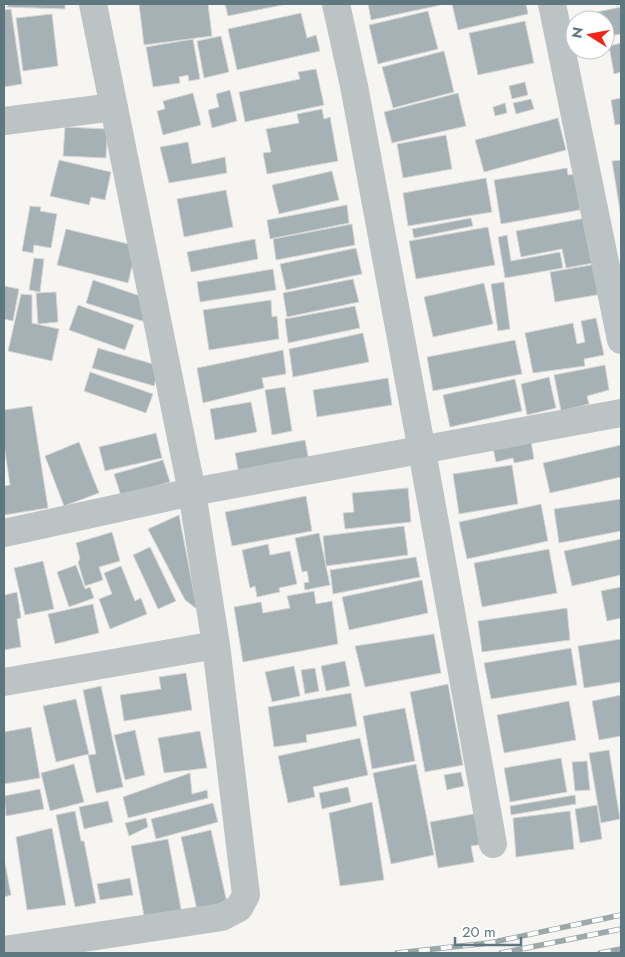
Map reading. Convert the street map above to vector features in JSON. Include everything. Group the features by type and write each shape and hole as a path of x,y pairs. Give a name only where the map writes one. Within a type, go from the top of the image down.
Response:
{"street":[{"path":"4,950 222,917 239,908 246,895 216,645 192,492 93,4"},
{"path":"336,4 354,86 493,844"},
{"path":"552,4 621,340"},
{"path":"4,122 114,107"},
{"path":"4,533 192,492 621,413"},
{"path":"4,682 216,645"}],"building":[{"path":"8,4 65,4 65,9 7,7"},
{"path":"139,4 208,4 212,36 144,45"},
{"path":"225,4 287,4 228,16"},
{"path":"368,4 441,4 441,5 371,20"},
{"path":"452,4 526,4 528,14 458,30"},
{"path":"621,7 621,34 615,35 615,10 607,10"},
{"path":"11,9 22,84 4,87 4,10"},
{"path":"428,11 438,49 378,64 369,25"},
{"path":"301,13 307,38 316,35 320,51 237,70 228,29"},
{"path":"52,14 58,66 23,71 16,18"},
{"path":"525,21 534,63 478,75 469,33"},
{"path":"221,36 229,72 204,78 197,41"},
{"path":"193,39 200,79 189,81 188,75 179,77 180,83 153,87 146,47"},
{"path":"621,43 621,72 614,74 612,60 615,60 615,44"},
{"path":"444,51 454,92 393,108 382,67"},
{"path":"316,69 324,105 245,122 239,92 300,79 298,72"},
{"path":"525,82 528,95 512,99 509,86"},
{"path":"230,90 237,121 212,128 208,110 219,107 216,94"},
{"path":"193,93 201,125 163,135 157,111 165,109 163,101"},
{"path":"458,93 466,126 392,143 384,112"},
{"path":"621,98 621,124 615,125 611,100"},
{"path":"531,99 534,109 516,114 513,103"},
{"path":"505,103 507,113 495,116 493,107"},
{"path":"322,109 324,119 330,117 338,161 267,174 263,153 271,152 266,129 299,123 297,114"},
{"path":"558,118 566,150 484,172 475,140"},
{"path":"65,127 107,129 106,158 63,156"},
{"path":"446,135 452,169 403,178 397,144"},
{"path":"188,142 192,164 225,157 227,173 169,183 160,147"},
{"path":"59,160 111,172 105,200 91,197 89,205 50,196"},
{"path":"621,160 621,217 612,161"},
{"path":"567,168 568,175 582,173 579,200 580,210 501,224 494,180"},
{"path":"332,171 339,200 279,214 272,185"},
{"path":"486,178 492,212 408,226 403,193"},
{"path":"226,190 233,227 184,237 177,199"},
{"path":"347,205 349,223 270,239 267,220"},
{"path":"30,206 41,207 40,211 57,214 51,248 34,245 33,253 22,251"},
{"path":"591,217 599,262 566,268 562,249 521,257 516,231"},
{"path":"471,218 473,226 414,238 412,229"},
{"path":"352,224 355,245 276,260 273,239"},
{"path":"488,227 495,265 416,279 409,241"},
{"path":"66,229 137,246 128,283 57,265"},
{"path":"507,235 511,261 560,252 563,268 505,278 498,237"},
{"path":"255,239 258,259 191,272 187,252"},
{"path":"356,248 362,274 286,290 280,264"},
{"path":"34,258 44,259 40,292 29,290"},
{"path":"597,264 602,294 555,302 550,272"},
{"path":"273,269 276,290 200,302 197,282"},
{"path":"353,279 359,302 287,317 283,293"},
{"path":"93,280 152,300 145,322 86,303"},
{"path":"504,282 510,329 498,331 491,284"},
{"path":"484,283 493,324 433,337 424,297"},
{"path":"4,286 19,289 13,321 4,319"},
{"path":"56,292 58,322 38,324 36,293"},
{"path":"21,294 32,295 32,323 59,329 52,361 8,351"},
{"path":"271,300 272,317 277,316 279,339 209,350 203,310"},
{"path":"78,305 134,325 125,350 69,330"},
{"path":"355,306 360,328 288,343 285,319"},
{"path":"596,318 604,355 584,359 585,366 533,373 525,333 573,323 577,344 585,342 581,321"},
{"path":"363,333 369,362 293,377 289,349"},
{"path":"515,340 522,374 433,391 427,357"},
{"path":"98,348 160,366 154,386 92,368"},
{"path":"283,350 286,374 262,378 264,388 203,403 197,368"},
{"path":"605,365 609,390 587,396 589,404 561,411 554,375"},
{"path":"90,372 153,394 146,413 84,391"},
{"path":"549,377 556,408 527,415 521,384"},
{"path":"388,378 392,405 317,417 313,390"},
{"path":"515,379 522,411 450,427 443,395"},
{"path":"285,387 292,431 272,435 265,390"},
{"path":"251,402 257,432 215,440 210,409"},
{"path":"32,406 48,508 4,515 4,486 10,485 4,445 4,410"},
{"path":"156,433 162,458 105,471 99,447"},
{"path":"305,440 309,461 239,474 235,453"},
{"path":"531,441 534,459 514,463 513,458 496,462 493,448"},
{"path":"79,442 99,493 64,506 45,456"},
{"path":"621,445 621,477 550,493 543,463"},
{"path":"163,460 170,482 121,496 114,474"},
{"path":"512,465 518,504 459,514 453,474"},
{"path":"408,488 411,522 345,529 343,513 354,512 352,493"},
{"path":"306,496 312,531 232,546 225,512"},
{"path":"621,499 621,531 559,543 554,509"},
{"path":"541,504 548,541 467,559 459,522"},
{"path":"179,515 197,609 185,600 148,529"},
{"path":"404,526 408,555 326,566 323,536"},
{"path":"112,532 120,561 99,567 103,580 85,586 78,562 80,559 76,543"},
{"path":"319,533 330,585 305,590 304,583 309,582 307,571 302,572 295,538"},
{"path":"621,539 621,575 572,586 564,551"},
{"path":"268,544 270,555 290,551 297,584 279,588 280,592 257,597 255,586 250,588 242,550"},
{"path":"150,547 176,601 158,609 133,555"},
{"path":"549,549 557,593 482,607 474,563"},
{"path":"416,557 420,577 333,594 330,570"},
{"path":"43,561 54,609 25,615 14,568"},
{"path":"76,565 85,589 90,587 94,598 69,607 57,572"},
{"path":"121,566 135,601 141,598 147,614 110,629 99,599 112,594 104,573"},
{"path":"422,580 428,613 349,630 342,597"},
{"path":"621,587 621,618 607,621 601,591"},
{"path":"314,591 316,604 332,601 338,644 243,662 234,607 261,602 263,613 290,608 287,596"},
{"path":"17,592 21,618 17,619 21,647 4,650 4,595"},
{"path":"93,604 99,633 55,644 48,614"},
{"path":"567,608 570,640 482,652 478,621"},
{"path":"434,634 441,673 365,687 355,646"},
{"path":"621,639 621,682 584,688 578,646"},
{"path":"571,648 577,685 491,699 484,663"},
{"path":"345,661 350,686 326,691 321,666"},
{"path":"294,666 300,696 272,702 265,672"},
{"path":"315,668 319,691 305,694 301,670"},
{"path":"186,673 192,710 124,721 120,695 161,689 159,677"},
{"path":"448,684 463,765 425,772 410,692"},
{"path":"101,686 123,787 96,793 88,755 96,754 83,690"},
{"path":"351,693 357,726 306,735 307,742 274,747 268,707"},
{"path":"621,695 621,736 599,740 592,701"},
{"path":"76,699 89,754 56,762 43,706"},
{"path":"569,701 576,740 504,753 497,715"},
{"path":"405,708 415,761 372,769 363,716"},
{"path":"31,727 40,778 4,784 4,732"},
{"path":"135,730 145,775 125,780 114,735"},
{"path":"200,731 207,768 164,773 158,738"},
{"path":"360,738 368,775 313,787 315,797 288,803 278,756"},
{"path":"609,750 620,819 601,823 589,753"},
{"path":"561,758 567,792 510,802 504,768"},
{"path":"587,761 590,790 575,791 572,762"},
{"path":"74,764 84,802 50,811 41,773"},
{"path":"416,764 434,855 391,864 373,773"},
{"path":"461,772 464,786 447,790 444,775"},
{"path":"190,773 192,794 207,790 208,798 128,818 123,797"},
{"path":"348,787 351,802 322,809 319,793"},
{"path":"40,789 44,809 6,816 4,796"},
{"path":"575,795 576,804 511,815 510,806"},
{"path":"108,801 113,822 84,829 79,807"},
{"path":"372,802 384,880 340,886 329,813"},
{"path":"213,803 218,822 156,839 151,819"},
{"path":"597,805 602,839 580,843 575,809"},
{"path":"75,811 81,841 84,841 96,903 75,907 56,815"},
{"path":"570,811 574,849 516,857 513,818"},
{"path":"479,813 484,844 471,846 474,862 438,868 430,822"},
{"path":"146,818 148,827 129,836 125,823"},
{"path":"52,828 66,905 27,910 16,837"},
{"path":"211,830 227,903 197,910 181,837"},
{"path":"168,839 182,914 145,921 131,846"},
{"path":"4,858 11,895 4,897"},
{"path":"130,878 133,895 100,900 97,884"}],"railway":[{"path":"397,953 489,943 621,915"},
{"path":"501,953 621,929"},
{"path":"600,953 621,949"}]}
